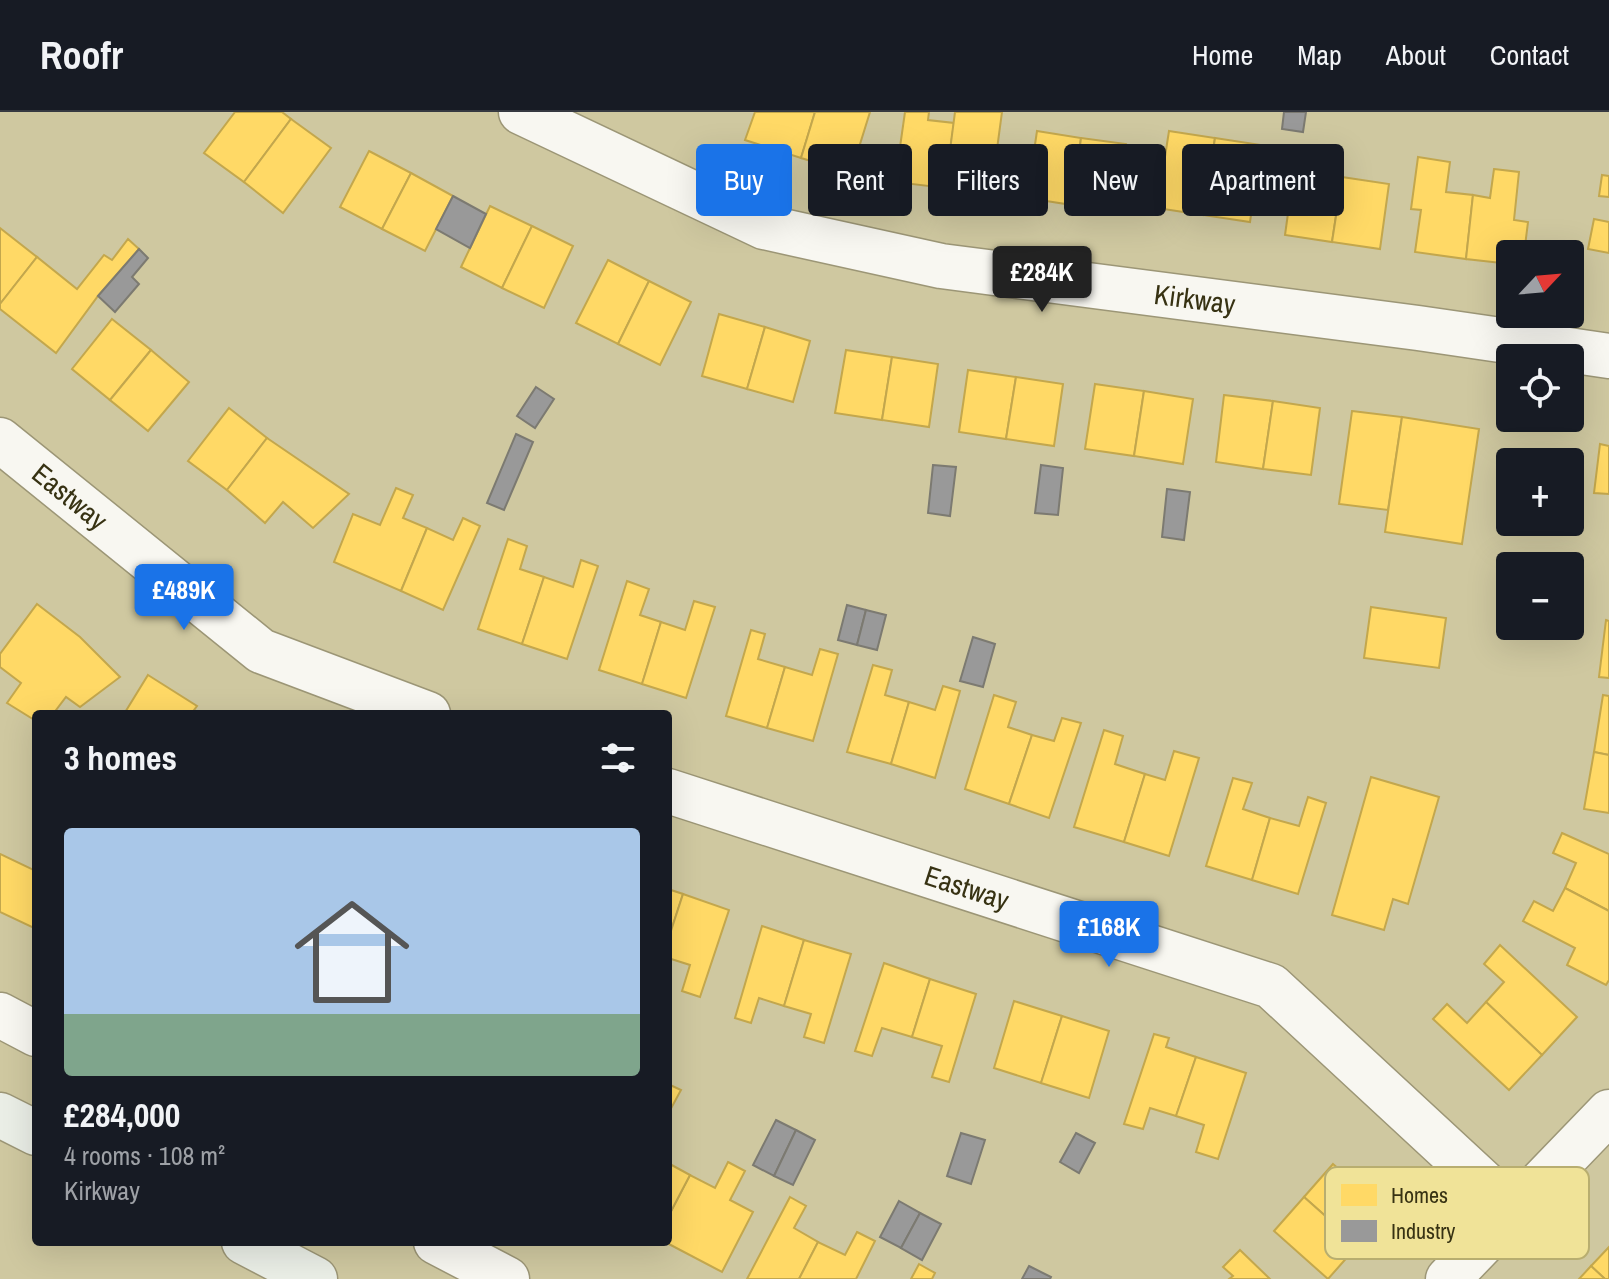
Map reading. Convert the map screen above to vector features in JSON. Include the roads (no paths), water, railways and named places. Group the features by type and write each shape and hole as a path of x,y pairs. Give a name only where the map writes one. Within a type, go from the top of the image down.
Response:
{"main road":[{"path":"0,1115 32,1131"},
{"path":"252,1246 315,1279"}],"street":[{"name":"Kirkway","path":"521,112 764,227 941,266 1609,356"},
{"name":"Eastway","path":"0,440 261,651 417,710"},
{"name":"Eastway","path":"672,792 1271,986 1467,1167"},
{"path":"0,1015 32,1032"},
{"path":"1555,1167 1609,1112"},
{"path":"444,1246 507,1279"},
{"path":"1448,1279 1467,1259"}]}
